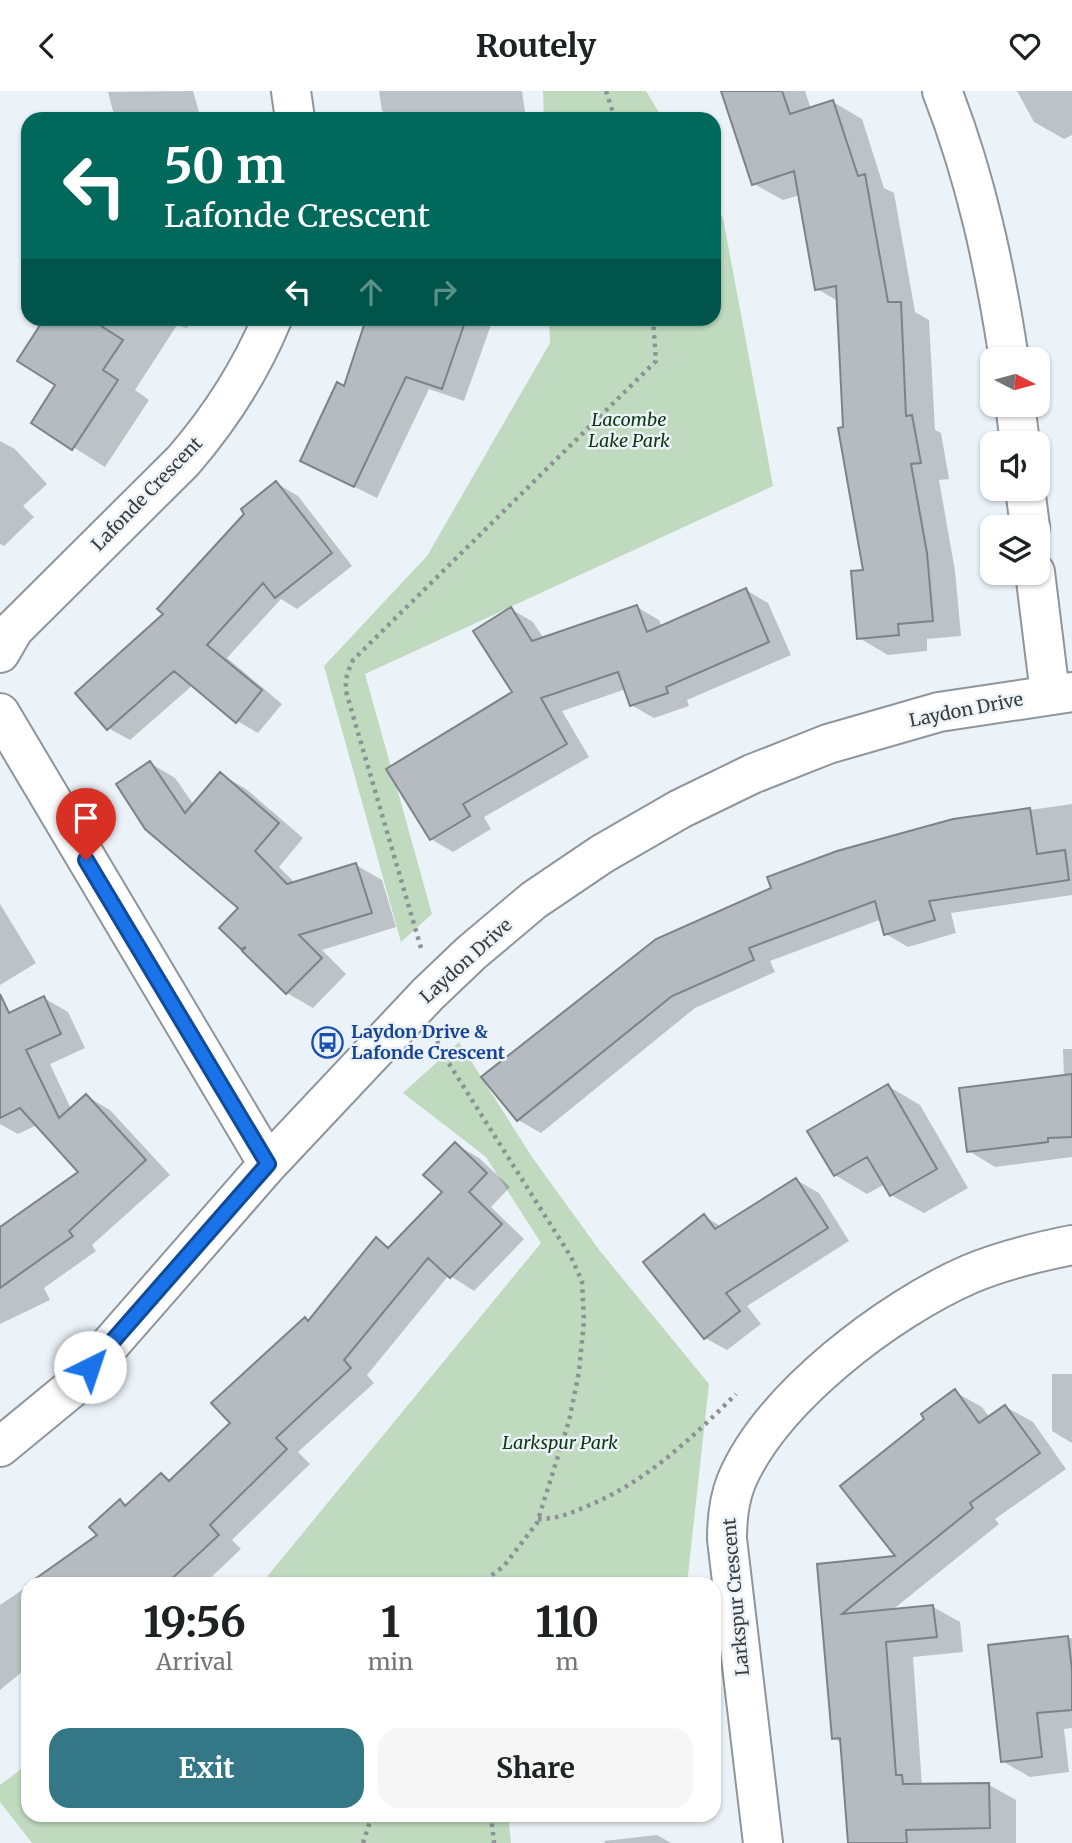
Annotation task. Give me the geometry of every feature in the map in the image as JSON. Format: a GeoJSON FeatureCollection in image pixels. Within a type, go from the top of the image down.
{"type":"FeatureCollection","features":[{"type":"Feature","properties":{"kind":"street"},"geometry":{"type":"LineString","coordinates":[[291,91],[294,112]]}},
{"type":"Feature","properties":{"kind":"street"},"geometry":{"type":"LineString","coordinates":[[942,91],[978,198],[993,257],[1007,347]]}},
{"type":"Feature","properties":{"kind":"street","name":"Lafonde Crescent"},"geometry":{"type":"LineString","coordinates":[[0,653],[14,629],[183,461],[206,434],[249,369],[269,326]]}},
{"type":"Feature","properties":{"kind":"street"},"geometry":{"type":"LineString","coordinates":[[1038,585],[1061,693]]}},
{"type":"Feature","properties":{"kind":"street","name":"Laydon Drive"},"geometry":{"type":"LineString","coordinates":[[0,1447],[73,1387],[268,1164],[428,994],[471,953],[534,900],[602,854],[692,803],[752,774],[828,744],[939,712],[1061,693]]}},
{"type":"Feature","properties":{"kind":"street"},"geometry":{"type":"LineString","coordinates":[[0,713],[268,1164]]}},
{"type":"Feature","properties":{"kind":"street","name":"Larkspur Crescent"},"geometry":{"type":"LineString","coordinates":[[763,1843],[727,1539],[729,1505],[746,1461],[763,1435],[822,1372],[897,1313],[933,1292],[1003,1261],[1072,1245]]}},
{"type":"Feature","properties":{"kind":"path"},"geometry":{"type":"LineString","coordinates":[[606,91],[613,112]]}},
{"type":"Feature","properties":{"kind":"path"},"geometry":{"type":"LineString","coordinates":[[422,954],[347,695],[347,673],[353,660],[656,361],[654,326]]}},
{"type":"Feature","properties":{"kind":"path"},"geometry":{"type":"LineString","coordinates":[[433,1034],[571,1257],[582,1281],[584,1321],[579,1372],[569,1422],[538,1519],[504,1566],[489,1577]]}},
{"type":"Feature","properties":{"kind":"path"},"geometry":{"type":"LineString","coordinates":[[538,1519],[559,1518],[601,1501],[628,1486],[696,1434],[736,1394]]}},
{"type":"Feature","properties":{"kind":"path"},"geometry":{"type":"LineString","coordinates":[[363,1843],[370,1822]]}},
{"type":"Feature","properties":{"kind":"path"},"geometry":{"type":"LineString","coordinates":[[492,1822],[494,1843]]}},
{"type":"Feature","properties":{"kind":"green space"},"geometry":{"type":"Polygon","coordinates":[[[543,91],[646,91],[659,112],[544,112],[543,91]]]}},
{"type":"Feature","properties":{"kind":"green space","name":"Lacombe Lake Park"},"geometry":{"type":"Polygon","coordinates":[[[721,215],[773,486],[365,674],[432,914],[401,942],[324,666],[427,556],[550,343],[549,326],[721,326],[721,215]]]}},
{"type":"Feature","properties":{"kind":"green space","name":"Larkspur Park"},"geometry":{"type":"Polygon","coordinates":[[[459,1042],[532,1157],[600,1251],[709,1384],[688,1577],[267,1577],[541,1243],[486,1157],[403,1093],[459,1042]]]}},
{"type":"Feature","properties":{"kind":"green space"},"geometry":{"type":"Polygon","coordinates":[[[21,1769],[21,1822],[509,1822],[511,1843],[32,1843],[0,1802],[0,1785],[21,1769]]]}},
{"type":"Feature","properties":{"kind":"building"},"geometry":{"type":"Polygon","coordinates":[[[721,91],[782,91],[790,114],[833,100],[858,176],[865,174],[888,302],[901,302],[906,416],[912,415],[921,463],[911,464],[927,553],[933,621],[898,624],[899,635],[857,639],[851,571],[863,570],[838,428],[843,427],[836,286],[815,290],[794,171],[752,185],[721,91]]]}},
{"type":"Feature","properties":{"kind":"building"},"geometry":{"type":"Polygon","coordinates":[[[40,326],[101,326],[123,340],[103,370],[118,380],[72,450],[31,423],[55,385],[17,361],[40,326]]]}},
{"type":"Feature","properties":{"kind":"building"},"geometry":{"type":"Polygon","coordinates":[[[364,326],[464,326],[442,389],[406,377],[354,487],[300,461],[337,382],[344,386],[364,326]]]}},
{"type":"Feature","properties":{"kind":"building"},"geometry":{"type":"Polygon","coordinates":[[[276,481],[332,553],[275,598],[263,583],[207,645],[262,690],[236,723],[174,671],[107,730],[75,693],[163,614],[157,609],[244,514],[241,509],[276,481]]]}},
{"type":"Feature","properties":{"kind":"building"},"geometry":{"type":"Polygon","coordinates":[[[746,588],[769,642],[666,687],[668,693],[630,706],[618,672],[541,698],[567,744],[463,804],[470,816],[430,840],[386,769],[512,692],[473,631],[511,607],[532,641],[637,605],[647,632],[746,588]]]}},
{"type":"Feature","properties":{"kind":"building"},"geometry":{"type":"Polygon","coordinates":[[[150,761],[185,813],[220,772],[279,823],[255,851],[287,884],[356,863],[372,913],[299,935],[322,958],[286,994],[242,951],[246,947],[241,949],[219,928],[238,908],[145,829],[116,784],[150,761]]]}},
{"type":"Feature","properties":{"kind":"building"},"geometry":{"type":"Polygon","coordinates":[[[1030,808],[1037,854],[1065,850],[1069,880],[929,901],[935,920],[884,935],[875,901],[749,948],[754,960],[672,996],[517,1121],[481,1077],[656,939],[771,888],[767,877],[837,851],[953,819],[1030,808]]]}},
{"type":"Feature","properties":{"kind":"building"},"geometry":{"type":"Polygon","coordinates":[[[0,994],[9,1013],[44,996],[61,1034],[26,1050],[59,1118],[86,1094],[146,1160],[69,1231],[73,1236],[0,1288],[0,1227],[78,1172],[20,1108],[0,1118],[0,994]]]}},
{"type":"Feature","properties":{"kind":"building"},"geometry":{"type":"Polygon","coordinates":[[[1072,1074],[1072,1137],[1048,1138],[1048,1142],[967,1152],[959,1088],[1072,1074]]]}},
{"type":"Feature","properties":{"kind":"building"},"geometry":{"type":"Polygon","coordinates":[[[888,1084],[937,1169],[890,1196],[867,1157],[834,1176],[807,1131],[888,1084]]]}},
{"type":"Feature","properties":{"kind":"building"},"geometry":{"type":"Polygon","coordinates":[[[455,1142],[487,1173],[469,1192],[502,1224],[450,1278],[428,1258],[344,1360],[351,1368],[276,1438],[287,1449],[210,1525],[219,1535],[174,1577],[38,1577],[97,1535],[89,1527],[120,1499],[125,1506],[161,1473],[169,1481],[230,1423],[211,1403],[305,1317],[308,1321],[376,1237],[388,1248],[442,1192],[423,1175],[455,1142]]]}},
{"type":"Feature","properties":{"kind":"building"},"geometry":{"type":"Polygon","coordinates":[[[796,1178],[828,1228],[726,1293],[740,1311],[704,1339],[643,1262],[704,1214],[715,1229],[796,1178]]]}},
{"type":"Feature","properties":{"kind":"building"},"geometry":{"type":"Polygon","coordinates":[[[955,1389],[979,1423],[1005,1405],[1040,1453],[970,1503],[973,1508],[842,1614],[933,1605],[937,1637],[886,1642],[896,1775],[902,1775],[903,1784],[989,1783],[990,1828],[906,1830],[907,1843],[848,1843],[840,1738],[832,1739],[817,1564],[895,1556],[840,1486],[924,1419],[921,1414],[955,1389]]]}},
{"type":"Feature","properties":{"kind":"building"},"geometry":{"type":"Polygon","coordinates":[[[1068,1636],[1072,1670],[1072,1710],[1037,1713],[1042,1757],[1001,1762],[988,1645],[1068,1636]]]}},
{"type":"Feature","properties":{"kind":"place","name":"Laydon Drive & Lafonde Crescent"},"geometry":{"type":"Point","coordinates":[328,1042]}},
{"type":"Feature","properties":{"kind":"route"},"geometry":{"type":"LineString","coordinates":[[86,860],[268,1164],[90,1367]]}}]}
